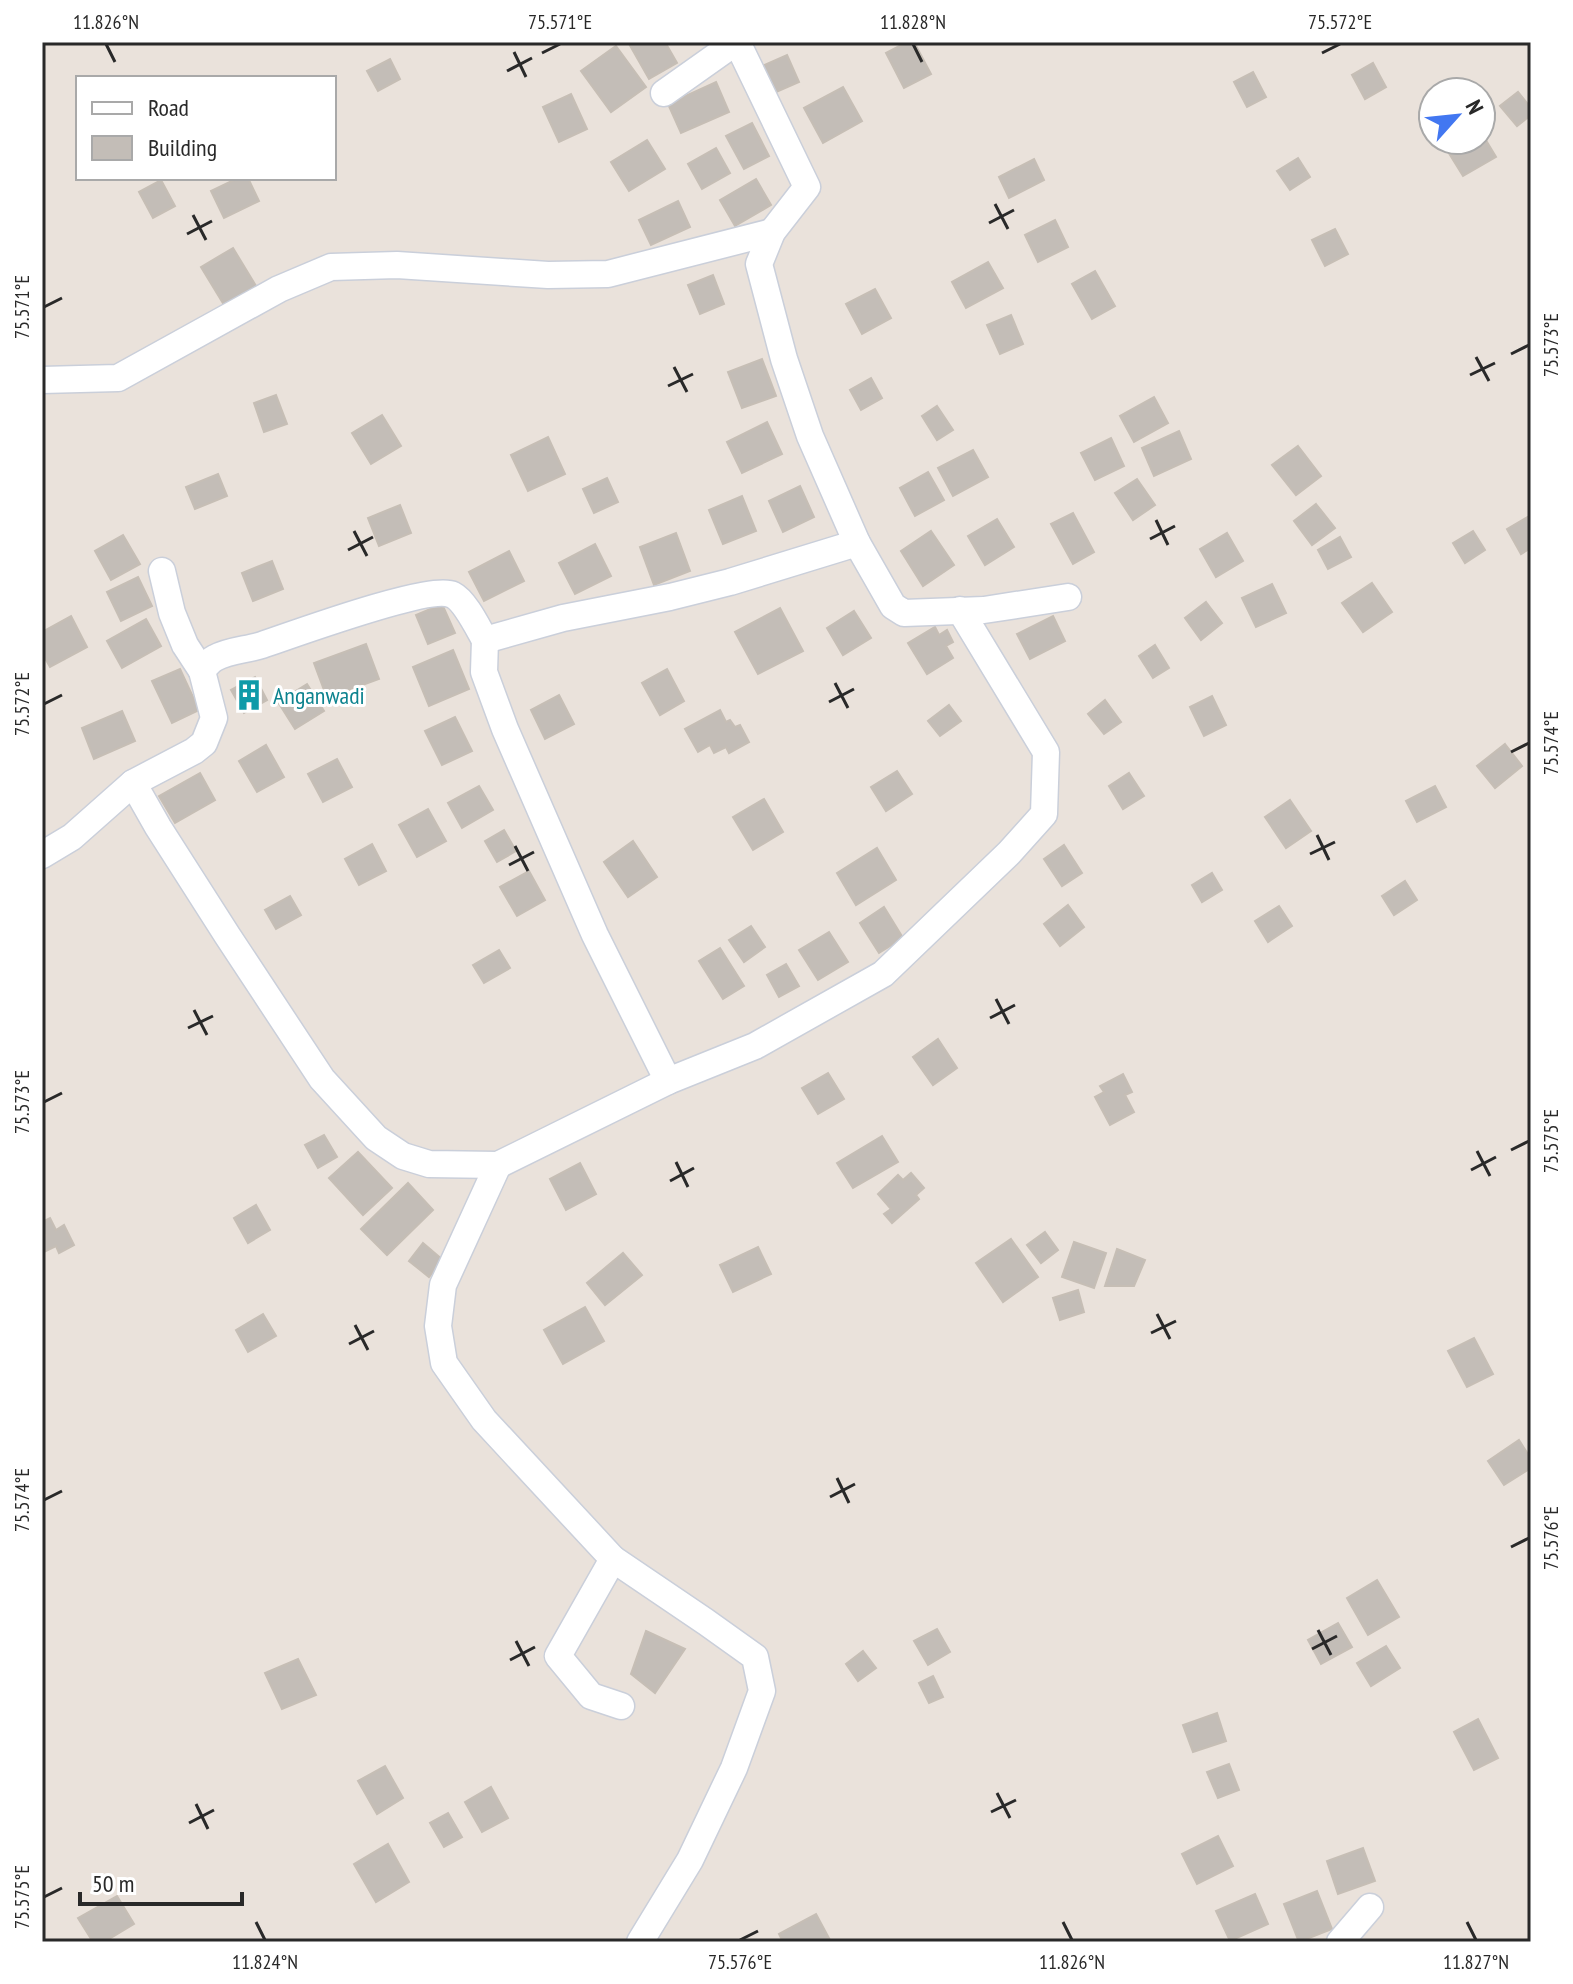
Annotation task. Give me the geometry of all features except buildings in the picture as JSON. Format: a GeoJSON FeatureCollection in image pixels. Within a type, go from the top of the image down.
{"type":"FeatureCollection","features":[{"type":"Feature","properties":{"kind":"street"},"geometry":{"type":"LineString","coordinates":[[664,93],[737,42],[807,187],[772,232],[759,264],[784,359],[810,436],[857,543],[893,606],[904,613],[984,610],[1068,597]]}},
{"type":"Feature","properties":{"kind":"street"},"geometry":{"type":"LineString","coordinates":[[42,380],[118,378],[279,289],[331,267],[397,265],[548,275],[608,274],[772,232]]}},
{"type":"Feature","properties":{"kind":"street"},"geometry":{"type":"LineString","coordinates":[[485,640],[563,618],[730,582],[857,543]]}},
{"type":"Feature","properties":{"kind":"street"},"geometry":{"type":"LineString","coordinates":[[42,855],[72,837],[133,783],[204,743],[214,718],[202,671],[185,645],[172,613],[162,571]]}},
{"type":"Feature","properties":{"kind":"street"},"geometry":{"type":"LineString","coordinates":[[202,671],[212,659],[232,651],[258,647],[402,600],[439,593],[452,595],[462,603],[485,640],[484,672],[505,729],[595,935],[668,1081]]}},
{"type":"Feature","properties":{"kind":"street"},"geometry":{"type":"LineString","coordinates":[[133,783],[202,896],[322,1079],[376,1138],[403,1156],[429,1164],[498,1165],[668,1081],[755,1046],[883,974],[1009,853],[1044,814],[1046,752],[960,610]]}},
{"type":"Feature","properties":{"kind":"street"},"geometry":{"type":"LineString","coordinates":[[498,1165],[443,1285],[438,1326],[444,1363],[484,1420],[613,1559],[755,1657],[762,1691],[734,1768],[690,1860],[640,1942]]}},
{"type":"Feature","properties":{"kind":"street"},"geometry":{"type":"LineString","coordinates":[[613,1559],[558,1656],[591,1696],[621,1706]]}},
{"type":"Feature","properties":{"kind":"street"},"geometry":{"type":"LineString","coordinates":[[1340,1942],[1370,1907]]}},
{"type":"Feature","properties":{"kind":"place","name":"Anganwadi"},"geometry":{"type":"Point","coordinates":[249,695]}}]}
